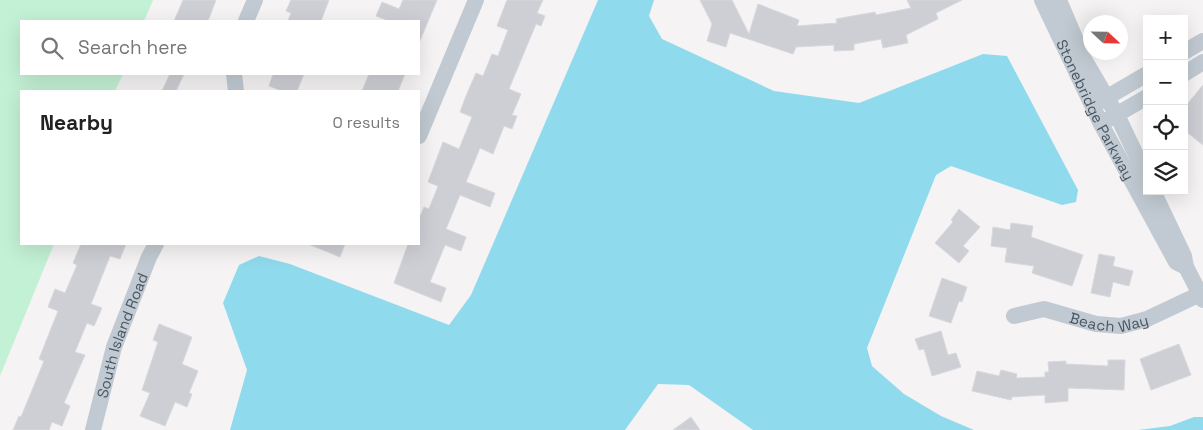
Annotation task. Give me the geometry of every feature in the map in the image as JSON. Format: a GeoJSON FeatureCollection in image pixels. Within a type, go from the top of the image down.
{"type":"FeatureCollection","features":[{"type":"Feature","properties":{"kind":"street"},"geometry":{"type":"LineString","coordinates":[[246,20],[255,0]]}},
{"type":"Feature","properties":{"kind":"street"},"geometry":{"type":"LineString","coordinates":[[420,134],[476,0]]}},
{"type":"Feature","properties":{"kind":"street","name":"Stonebridge Parkway"},"geometry":{"type":"LineString","coordinates":[[1042,0],[1101,124],[1176,262],[1186,267]]}},
{"type":"Feature","properties":{"kind":"street","name":"Stonebridge Parkway"},"geometry":{"type":"LineString","coordinates":[[1059,0],[1084,59],[1117,115],[1143,170]]}},
{"type":"Feature","properties":{"kind":"street"},"geometry":{"type":"LineString","coordinates":[[1188,50],[1203,41]]}},
{"type":"Feature","properties":{"kind":"street"},"geometry":{"type":"LineString","coordinates":[[1188,71],[1203,62]]}},
{"type":"Feature","properties":{"kind":"street"},"geometry":{"type":"LineString","coordinates":[[234,75],[236,90]]}},
{"type":"Feature","properties":{"kind":"street"},"geometry":{"type":"LineString","coordinates":[[1092,107],[1143,76]]}},
{"type":"Feature","properties":{"kind":"street"},"geometry":{"type":"LineString","coordinates":[[1101,124],[1143,99]]}},
{"type":"Feature","properties":{"kind":"street","name":"Stonebridge Parkway"},"geometry":{"type":"LineString","coordinates":[[1155,195],[1201,297]]}},
{"type":"Feature","properties":{"kind":"street","name":"South Island Road"},"geometry":{"type":"LineString","coordinates":[[94,430],[114,347],[156,245]]}},
{"type":"Feature","properties":{"kind":"street","name":"Beach Way"},"geometry":{"type":"LineString","coordinates":[[1014,316],[1044,309],[1096,324],[1121,326],[1201,297]]}},
{"type":"Feature","properties":{"kind":"green space"},"geometry":{"type":"Polygon","coordinates":[[[0,0],[153,0],[144,20],[20,20],[20,75],[123,75],[115,90],[20,90],[20,245],[54,245],[0,376],[0,0]]]}},
{"type":"Feature","properties":{"kind":"water"},"geometry":{"type":"Polygon","coordinates":[[[598,0],[654,0],[649,16],[662,39],[774,91],[859,103],[983,54],[1007,56],[1078,190],[1076,202],[1062,205],[951,166],[936,175],[867,348],[872,366],[904,394],[941,416],[974,430],[753,430],[689,385],[658,384],[625,430],[230,430],[247,370],[223,303],[239,265],[259,256],[290,264],[449,325],[471,295],[598,0]]]}},
{"type":"Feature","properties":{"kind":"water"},"geometry":{"type":"Polygon","coordinates":[[[1194,417],[1203,417],[1203,430],[1138,430],[1170,426],[1194,417]]]}},
{"type":"Feature","properties":{"kind":"building"},"geometry":{"type":"Polygon","coordinates":[[[183,0],[216,0],[208,20],[174,20],[183,0]]]}},
{"type":"Feature","properties":{"kind":"building"},"geometry":{"type":"Polygon","coordinates":[[[291,0],[329,0],[321,20],[288,20],[291,13],[286,11],[291,0]]]}},
{"type":"Feature","properties":{"kind":"building"},"geometry":{"type":"Polygon","coordinates":[[[403,0],[437,0],[420,41],[420,20],[386,20],[376,16],[382,2],[399,9],[403,0]]]}},
{"type":"Feature","properties":{"kind":"building"},"geometry":{"type":"Polygon","coordinates":[[[507,0],[543,0],[537,13],[545,16],[541,26],[536,24],[509,89],[521,94],[512,115],[517,116],[512,129],[504,126],[493,154],[480,148],[466,182],[495,193],[490,207],[460,195],[446,229],[466,237],[461,251],[445,245],[430,282],[446,288],[441,302],[394,283],[408,245],[420,245],[420,217],[424,207],[429,209],[438,186],[428,182],[443,142],[459,149],[472,117],[460,112],[466,96],[476,73],[483,76],[492,54],[498,56],[508,30],[497,26],[507,0]]]}},
{"type":"Feature","properties":{"kind":"building"},"geometry":{"type":"Polygon","coordinates":[[[700,0],[732,0],[749,34],[758,4],[799,20],[797,26],[837,23],[836,19],[875,12],[876,15],[911,8],[907,0],[962,0],[936,13],[938,19],[906,35],[908,43],[883,48],[881,39],[854,44],[854,50],[834,51],[834,45],[796,47],[793,54],[730,33],[726,47],[707,41],[712,24],[700,0]]]}},
{"type":"Feature","properties":{"kind":"building"},"geometry":{"type":"Polygon","coordinates":[[[170,75],[184,75],[176,90],[162,90],[170,75]]]}},
{"type":"Feature","properties":{"kind":"building"},"geometry":{"type":"Polygon","coordinates":[[[273,75],[304,75],[297,90],[279,90],[269,86],[273,75]]]}},
{"type":"Feature","properties":{"kind":"building"},"geometry":{"type":"Polygon","coordinates":[[[369,75],[405,75],[398,90],[362,90],[369,75]]]}},
{"type":"Feature","properties":{"kind":"building"},"geometry":{"type":"Polygon","coordinates":[[[1203,85],[1203,145],[1188,133],[1188,103],[1203,85]]]}},
{"type":"Feature","properties":{"kind":"building"},"geometry":{"type":"Polygon","coordinates":[[[959,209],[980,227],[963,246],[969,251],[959,263],[935,243],[953,222],[951,220],[959,209]]]}},
{"type":"Feature","properties":{"kind":"building"},"geometry":{"type":"Polygon","coordinates":[[[1011,223],[1033,226],[1031,237],[1083,255],[1072,286],[1032,273],[1034,266],[1005,262],[1007,248],[991,246],[993,227],[1010,230],[1011,223]]]}},
{"type":"Feature","properties":{"kind":"building"},"geometry":{"type":"Polygon","coordinates":[[[81,245],[126,245],[120,259],[110,256],[91,304],[102,308],[94,326],[87,323],[75,352],[85,355],[64,403],[70,406],[62,426],[52,422],[49,430],[13,430],[19,416],[21,417],[44,361],[39,359],[58,311],[48,307],[55,289],[65,293],[77,265],[73,263],[81,245]]]}},
{"type":"Feature","properties":{"kind":"building"},"geometry":{"type":"Polygon","coordinates":[[[310,245],[345,245],[340,257],[310,245]]]}},
{"type":"Feature","properties":{"kind":"building"},"geometry":{"type":"Polygon","coordinates":[[[1099,254],[1115,257],[1113,266],[1133,271],[1129,286],[1113,282],[1110,297],[1091,293],[1099,254]]]}},
{"type":"Feature","properties":{"kind":"building"},"geometry":{"type":"Polygon","coordinates":[[[942,278],[967,287],[962,302],[959,301],[951,323],[929,316],[942,278]]]}},
{"type":"Feature","properties":{"kind":"building"},"geometry":{"type":"Polygon","coordinates":[[[159,324],[192,337],[182,364],[198,371],[189,393],[192,394],[187,407],[175,402],[165,426],[140,416],[150,393],[142,390],[158,342],[153,340],[159,324]]]}},
{"type":"Feature","properties":{"kind":"building"},"geometry":{"type":"Polygon","coordinates":[[[941,331],[948,355],[956,353],[961,367],[932,376],[924,349],[919,350],[915,339],[941,331]]]}},
{"type":"Feature","properties":{"kind":"building"},"geometry":{"type":"Polygon","coordinates":[[[1179,344],[1191,375],[1151,390],[1140,359],[1179,344]]]}},
{"type":"Feature","properties":{"kind":"building"},"geometry":{"type":"Polygon","coordinates":[[[1108,360],[1125,360],[1124,390],[1068,388],[1068,401],[1045,403],[1045,395],[1012,397],[1011,400],[972,391],[977,371],[999,376],[1001,370],[1017,374],[1016,378],[1045,377],[1045,372],[1049,372],[1048,362],[1066,361],[1066,364],[1108,366],[1108,360]]]}},
{"type":"Feature","properties":{"kind":"building"},"geometry":{"type":"Polygon","coordinates":[[[691,417],[700,430],[673,430],[691,417]]]}}]}
